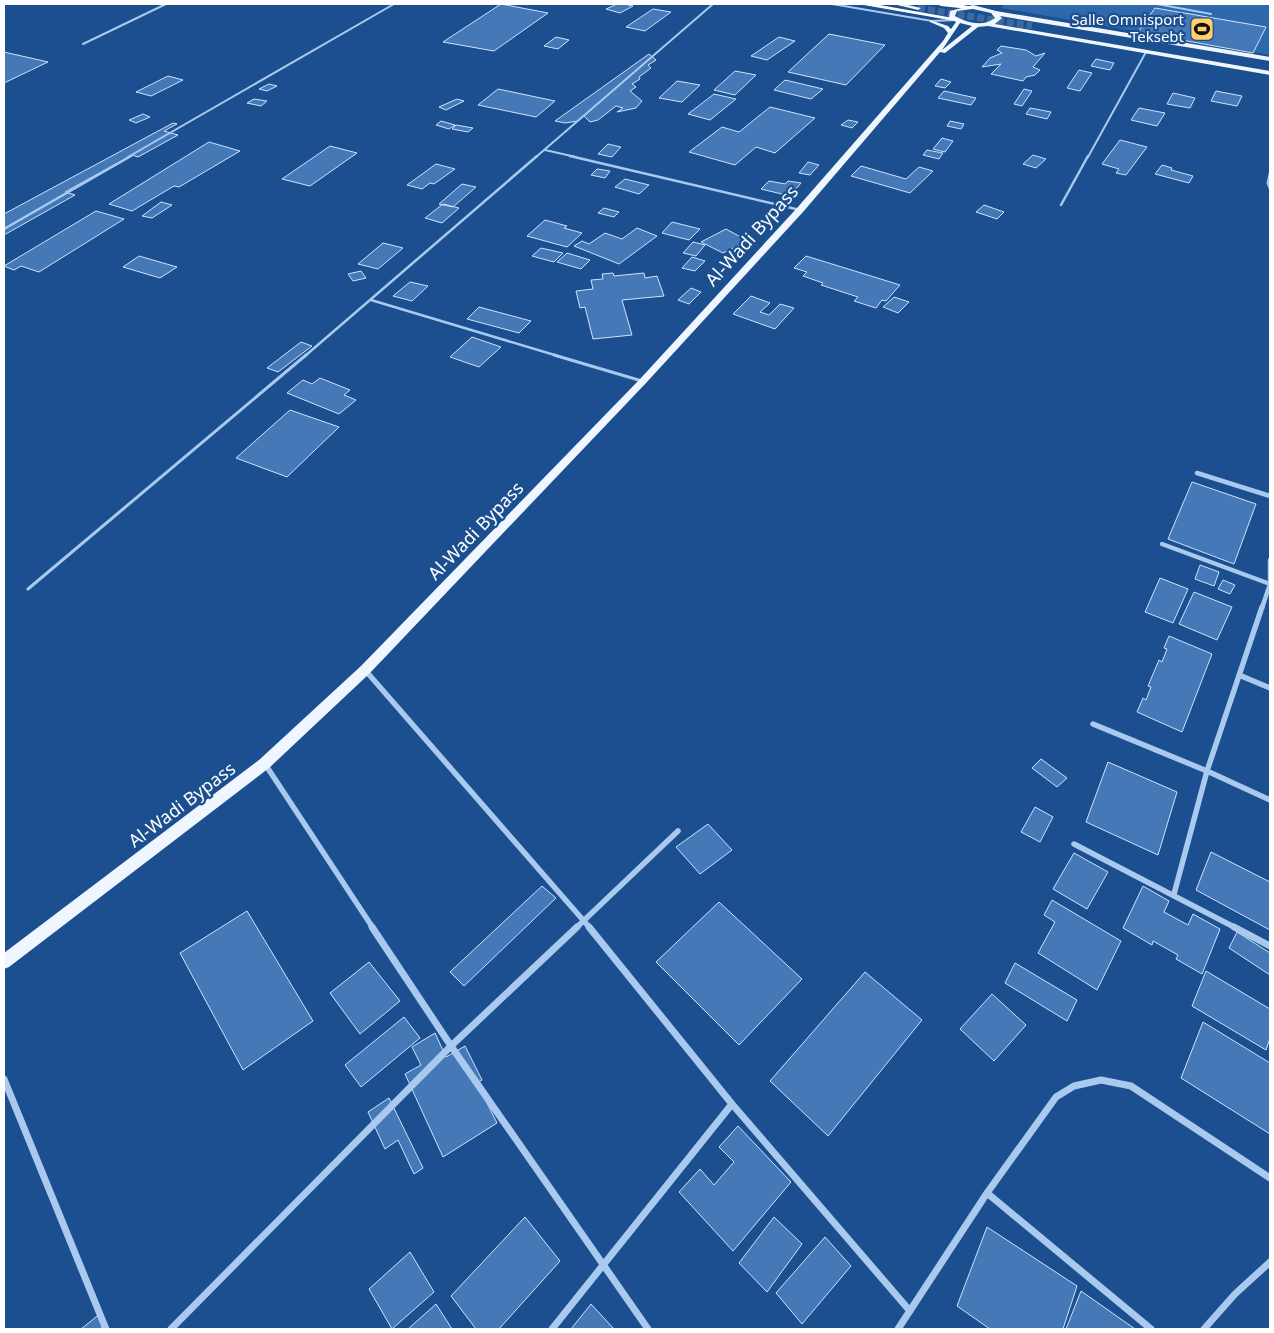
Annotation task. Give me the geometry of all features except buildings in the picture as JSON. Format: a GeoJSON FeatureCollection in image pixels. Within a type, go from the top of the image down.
{"type":"FeatureCollection","features":[{"type":"Feature","properties":{"kind":"highway"},"geometry":{"type":"LineString","coordinates":[[862,4],[957,20]]}},
{"type":"Feature","properties":{"kind":"highway"},"geometry":{"type":"LineString","coordinates":[[941,4],[973,6]]}},
{"type":"Feature","properties":{"kind":"main road"},"geometry":{"type":"LineString","coordinates":[[896,4],[918,5]]}},
{"type":"Feature","properties":{"kind":"main road"},"geometry":{"type":"LineString","coordinates":[[994,12],[996,4]]}},
{"type":"Feature","properties":{"kind":"main road"},"geometry":{"type":"LineString","coordinates":[[973,6],[994,12],[1270,59]]}},
{"type":"Feature","properties":{"kind":"main road","name":"Al-Wadi Bypass"},"geometry":{"type":"LineString","coordinates":[[4,962],[264,764],[365,670],[644,381],[800,210],[945,42],[957,20],[952,14],[954,10],[973,6]]}},
{"type":"Feature","properties":{"kind":"main road"},"geometry":{"type":"LineString","coordinates":[[957,20],[977,25],[987,24],[998,21],[999,18],[994,12]]}},
{"type":"Feature","properties":{"kind":"main road"},"geometry":{"type":"LineString","coordinates":[[932,21],[946,27],[950,32]]}},
{"type":"Feature","properties":{"kind":"main road"},"geometry":{"type":"LineString","coordinates":[[987,24],[1270,73]]}},
{"type":"Feature","properties":{"kind":"main road","name":"Al-Wadi Bypass"},"geometry":{"type":"LineString","coordinates":[[922,70],[958,38],[977,25]]}},
{"type":"Feature","properties":{"kind":"main road"},"geometry":{"type":"LineString","coordinates":[[1033,25],[1270,65]]}},
{"type":"Feature","properties":{"kind":"street"},"geometry":{"type":"LineString","coordinates":[[1270,174],[1268,183],[1270,188]]}},
{"type":"Feature","properties":{"kind":"street"},"geometry":{"type":"LineString","coordinates":[[1197,473],[1270,496]]}},
{"type":"Feature","properties":{"kind":"street"},"geometry":{"type":"LineString","coordinates":[[1162,544],[1270,584]]}},
{"type":"Feature","properties":{"kind":"street"},"geometry":{"type":"LineString","coordinates":[[1174,894],[1207,771],[1270,584],[1268,564],[1270,560]]}},
{"type":"Feature","properties":{"kind":"street"},"geometry":{"type":"LineString","coordinates":[[365,670],[584,920],[732,1104],[910,1311]]}},
{"type":"Feature","properties":{"kind":"street"},"geometry":{"type":"LineString","coordinates":[[1239,675],[1270,688]]}},
{"type":"Feature","properties":{"kind":"street"},"geometry":{"type":"LineString","coordinates":[[1092,724],[1207,771],[1270,800]]}},
{"type":"Feature","properties":{"kind":"street"},"geometry":{"type":"LineString","coordinates":[[264,764],[451,1046],[648,1329]]}},
{"type":"Feature","properties":{"kind":"street"},"geometry":{"type":"LineString","coordinates":[[171,1329],[451,1046],[678,831]]}},
{"type":"Feature","properties":{"kind":"street"},"geometry":{"type":"LineString","coordinates":[[1074,844],[1174,894],[1270,946]]}},
{"type":"Feature","properties":{"kind":"street"},"geometry":{"type":"LineString","coordinates":[[4,1079],[106,1329]]}},
{"type":"Feature","properties":{"kind":"street"},"geometry":{"type":"LineString","coordinates":[[898,1329],[987,1193],[1056,1097],[1071,1086],[1091,1080],[1110,1080],[1130,1086],[1270,1178]]}},
{"type":"Feature","properties":{"kind":"street"},"geometry":{"type":"LineString","coordinates":[[552,1329],[732,1104]]}},
{"type":"Feature","properties":{"kind":"street"},"geometry":{"type":"LineString","coordinates":[[987,1193],[1151,1329]]}},
{"type":"Feature","properties":{"kind":"street"},"geometry":{"type":"LineString","coordinates":[[1204,1329],[1233,1294],[1270,1262]]}},
{"type":"Feature","properties":{"kind":"lane"},"geometry":{"type":"LineString","coordinates":[[83,44],[166,4]]}},
{"type":"Feature","properties":{"kind":"lane"},"geometry":{"type":"LineString","coordinates":[[4,229],[394,4]]}},
{"type":"Feature","properties":{"kind":"lane"},"geometry":{"type":"LineString","coordinates":[[28,589],[372,300],[712,4]]}},
{"type":"Feature","properties":{"kind":"lane"},"geometry":{"type":"LineString","coordinates":[[832,4],[932,21],[957,20]]}},
{"type":"Feature","properties":{"kind":"lane"},"geometry":{"type":"LineString","coordinates":[[1157,4],[1211,14]]}},
{"type":"Feature","properties":{"kind":"lane"},"geometry":{"type":"LineString","coordinates":[[1061,205],[1146,52]]}},
{"type":"Feature","properties":{"kind":"lane"},"geometry":{"type":"LineString","coordinates":[[544,150],[800,210]]}},
{"type":"Feature","properties":{"kind":"lane"},"geometry":{"type":"LineString","coordinates":[[372,300],[644,381]]}},
{"type":"Feature","properties":{"kind":"shaded area"},"geometry":{"type":"Polygon","coordinates":[[[1005,4],[1270,4],[1270,55],[1001,8],[1005,4]]]}},
{"type":"Feature","properties":{"kind":"tunnel"},"geometry":{"type":"LineString","coordinates":[[918,8],[1032,26]]}},
{"type":"Feature","properties":{"kind":"place","name":"Salle Omnisport Teksebt"},"geometry":{"type":"Point","coordinates":[1202,29]}}]}
